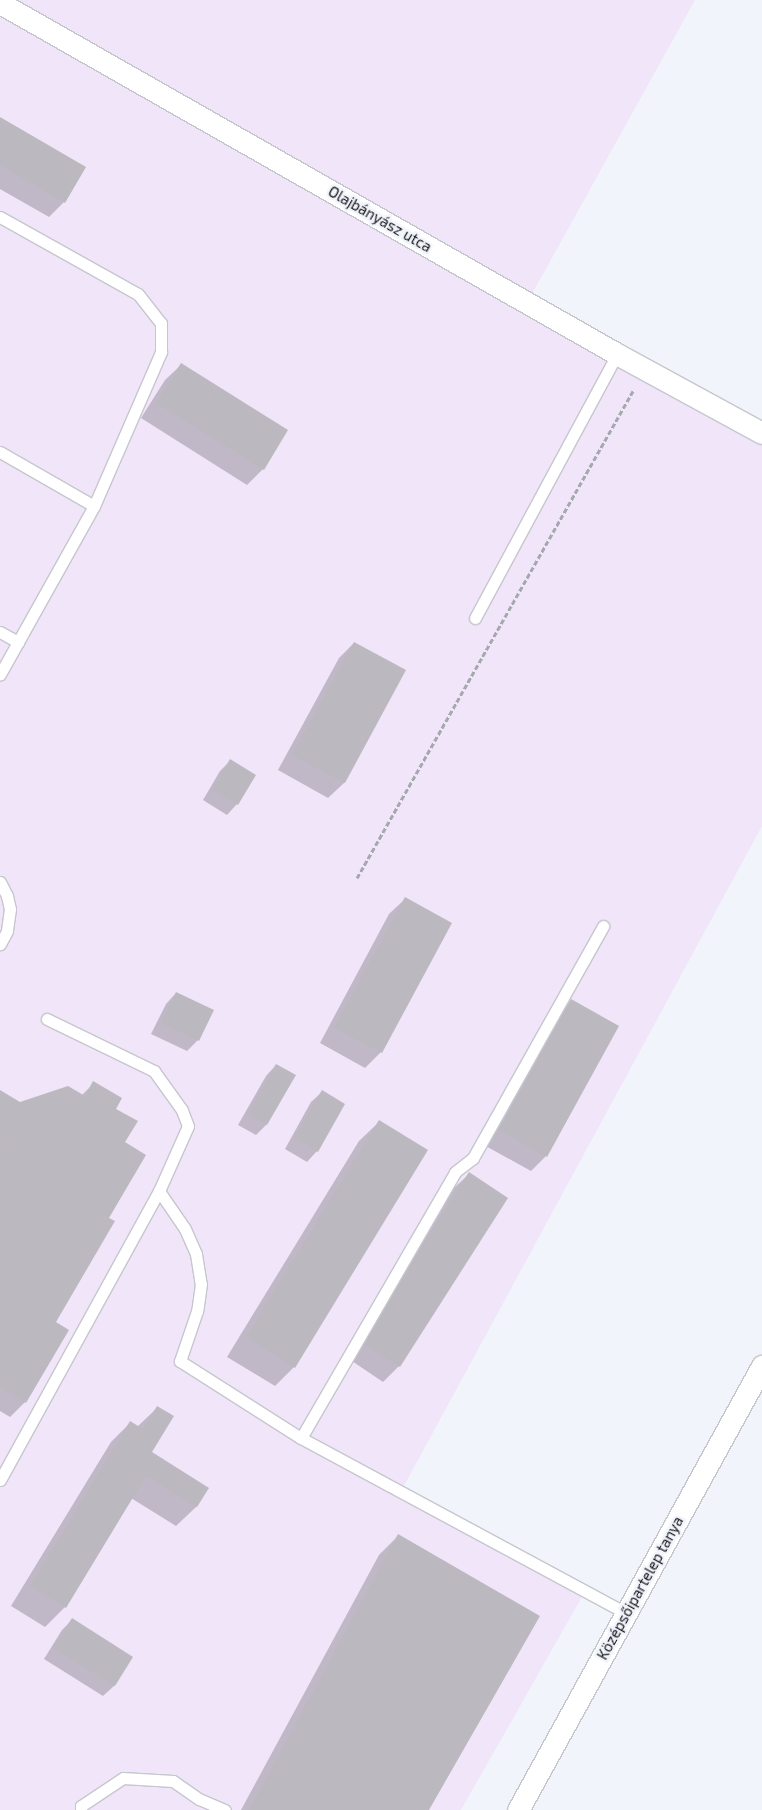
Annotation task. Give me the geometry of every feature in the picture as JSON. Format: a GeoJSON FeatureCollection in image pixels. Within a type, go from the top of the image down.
{"type":"FeatureCollection","features":[{"type":"Feature","properties":{"kind":"street","name":"Olajbányász utca"},"geometry":{"type":"LineString","coordinates":[[0,3],[617,354],[762,433]]}},
{"type":"Feature","properties":{"kind":"street","name":"Középsőipartelep tanya"},"geometry":{"type":"LineString","coordinates":[[518,1810],[762,1366]]}},
{"type":"Feature","properties":{"kind":"lane"},"geometry":{"type":"LineString","coordinates":[[0,217],[138,294],[161,323],[161,352],[94,506],[0,674]]}},
{"type":"Feature","properties":{"kind":"lane"},"geometry":{"type":"LineString","coordinates":[[475,618],[617,354]]}},
{"type":"Feature","properties":{"kind":"lane"},"geometry":{"type":"LineString","coordinates":[[0,452],[94,506]]}},
{"type":"Feature","properties":{"kind":"lane"},"geometry":{"type":"LineString","coordinates":[[0,632],[18,642]]}},
{"type":"Feature","properties":{"kind":"lane"},"geometry":{"type":"LineString","coordinates":[[0,882],[7,896],[10,910],[7,931],[0,944]]}},
{"type":"Feature","properties":{"kind":"lane"},"geometry":{"type":"LineString","coordinates":[[301,1438],[455,1172],[473,1158],[603,926]]}},
{"type":"Feature","properties":{"kind":"lane"},"geometry":{"type":"LineString","coordinates":[[0,1480],[159,1191],[188,1126],[182,1110],[154,1071],[47,1019]]}},
{"type":"Feature","properties":{"kind":"lane"},"geometry":{"type":"LineString","coordinates":[[159,1191],[185,1229],[196,1254],[201,1284],[197,1311],[180,1361],[301,1438],[626,1613]]}},
{"type":"Feature","properties":{"kind":"lane"},"geometry":{"type":"LineString","coordinates":[[81,1810],[81,1806],[123,1778],[173,1781],[200,1799],[225,1810]]}},
{"type":"Feature","properties":{"kind":"path"},"geometry":{"type":"LineString","coordinates":[[356,878],[645,368]]}},
{"type":"Feature","properties":{"kind":"shaded area"},"geometry":{"type":"Polygon","coordinates":[[[0,0],[695,0],[527,303],[762,444],[762,826],[399,1495],[583,1595],[461,1810],[0,1810],[0,0]]]}},
{"type":"Feature","properties":{"kind":"building"},"geometry":{"type":"Polygon","coordinates":[[[0,117],[86,167],[65,203],[0,165],[0,117]]]}},
{"type":"Feature","properties":{"kind":"building"},"geometry":{"type":"Polygon","coordinates":[[[181,363],[288,430],[264,470],[156,403],[181,363]]]}},
{"type":"Feature","properties":{"kind":"building"},"geometry":{"type":"Polygon","coordinates":[[[354,642],[406,670],[345,783],[292,755],[354,642]]]}},
{"type":"Feature","properties":{"kind":"building"},"geometry":{"type":"Polygon","coordinates":[[[230,759],[256,775],[238,805],[212,790],[230,759]]]}},
{"type":"Feature","properties":{"kind":"building"},"geometry":{"type":"Polygon","coordinates":[[[405,897],[452,923],[382,1053],[334,1028],[405,897]]]}},
{"type":"Feature","properties":{"kind":"building"},"geometry":{"type":"Polygon","coordinates":[[[176,992],[214,1010],[199,1041],[161,1023],[176,992]]]}},
{"type":"Feature","properties":{"kind":"building"},"geometry":{"type":"Polygon","coordinates":[[[571,999],[619,1026],[547,1157],[499,1130],[571,999]]]}},
{"type":"Feature","properties":{"kind":"building"},"geometry":{"type":"Polygon","coordinates":[[[276,1064],[296,1075],[267,1125],[248,1114],[276,1064]]]}},
{"type":"Feature","properties":{"kind":"building"},"geometry":{"type":"Polygon","coordinates":[[[93,1081],[122,1098],[116,1109],[138,1121],[125,1142],[146,1155],[109,1218],[115,1221],[56,1322],[69,1330],[26,1403],[0,1387],[0,1148],[3,1144],[0,1142],[0,1090],[20,1102],[68,1086],[85,1096],[93,1081]]]}},
{"type":"Feature","properties":{"kind":"building"},"geometry":{"type":"Polygon","coordinates":[[[322,1090],[345,1104],[318,1152],[294,1138],[322,1090]]]}},
{"type":"Feature","properties":{"kind":"building"},"geometry":{"type":"Polygon","coordinates":[[[379,1120],[428,1150],[295,1368],[246,1337],[379,1120]]]}},
{"type":"Feature","properties":{"kind":"building"},"geometry":{"type":"Polygon","coordinates":[[[469,1172],[508,1198],[400,1367],[360,1342],[469,1172]]]}},
{"type":"Feature","properties":{"kind":"building"},"geometry":{"type":"Polygon","coordinates":[[[157,1406],[174,1416],[152,1452],[209,1488],[197,1507],[146,1476],[66,1608],[30,1586],[130,1421],[143,1429],[157,1406]]]}},
{"type":"Feature","properties":{"kind":"building"},"geometry":{"type":"Polygon","coordinates":[[[398,1534],[540,1616],[429,1810],[249,1810],[398,1534]]]}},
{"type":"Feature","properties":{"kind":"building"},"geometry":{"type":"Polygon","coordinates":[[[72,1618],[133,1657],[115,1686],[53,1648],[72,1618]]]}}]}
